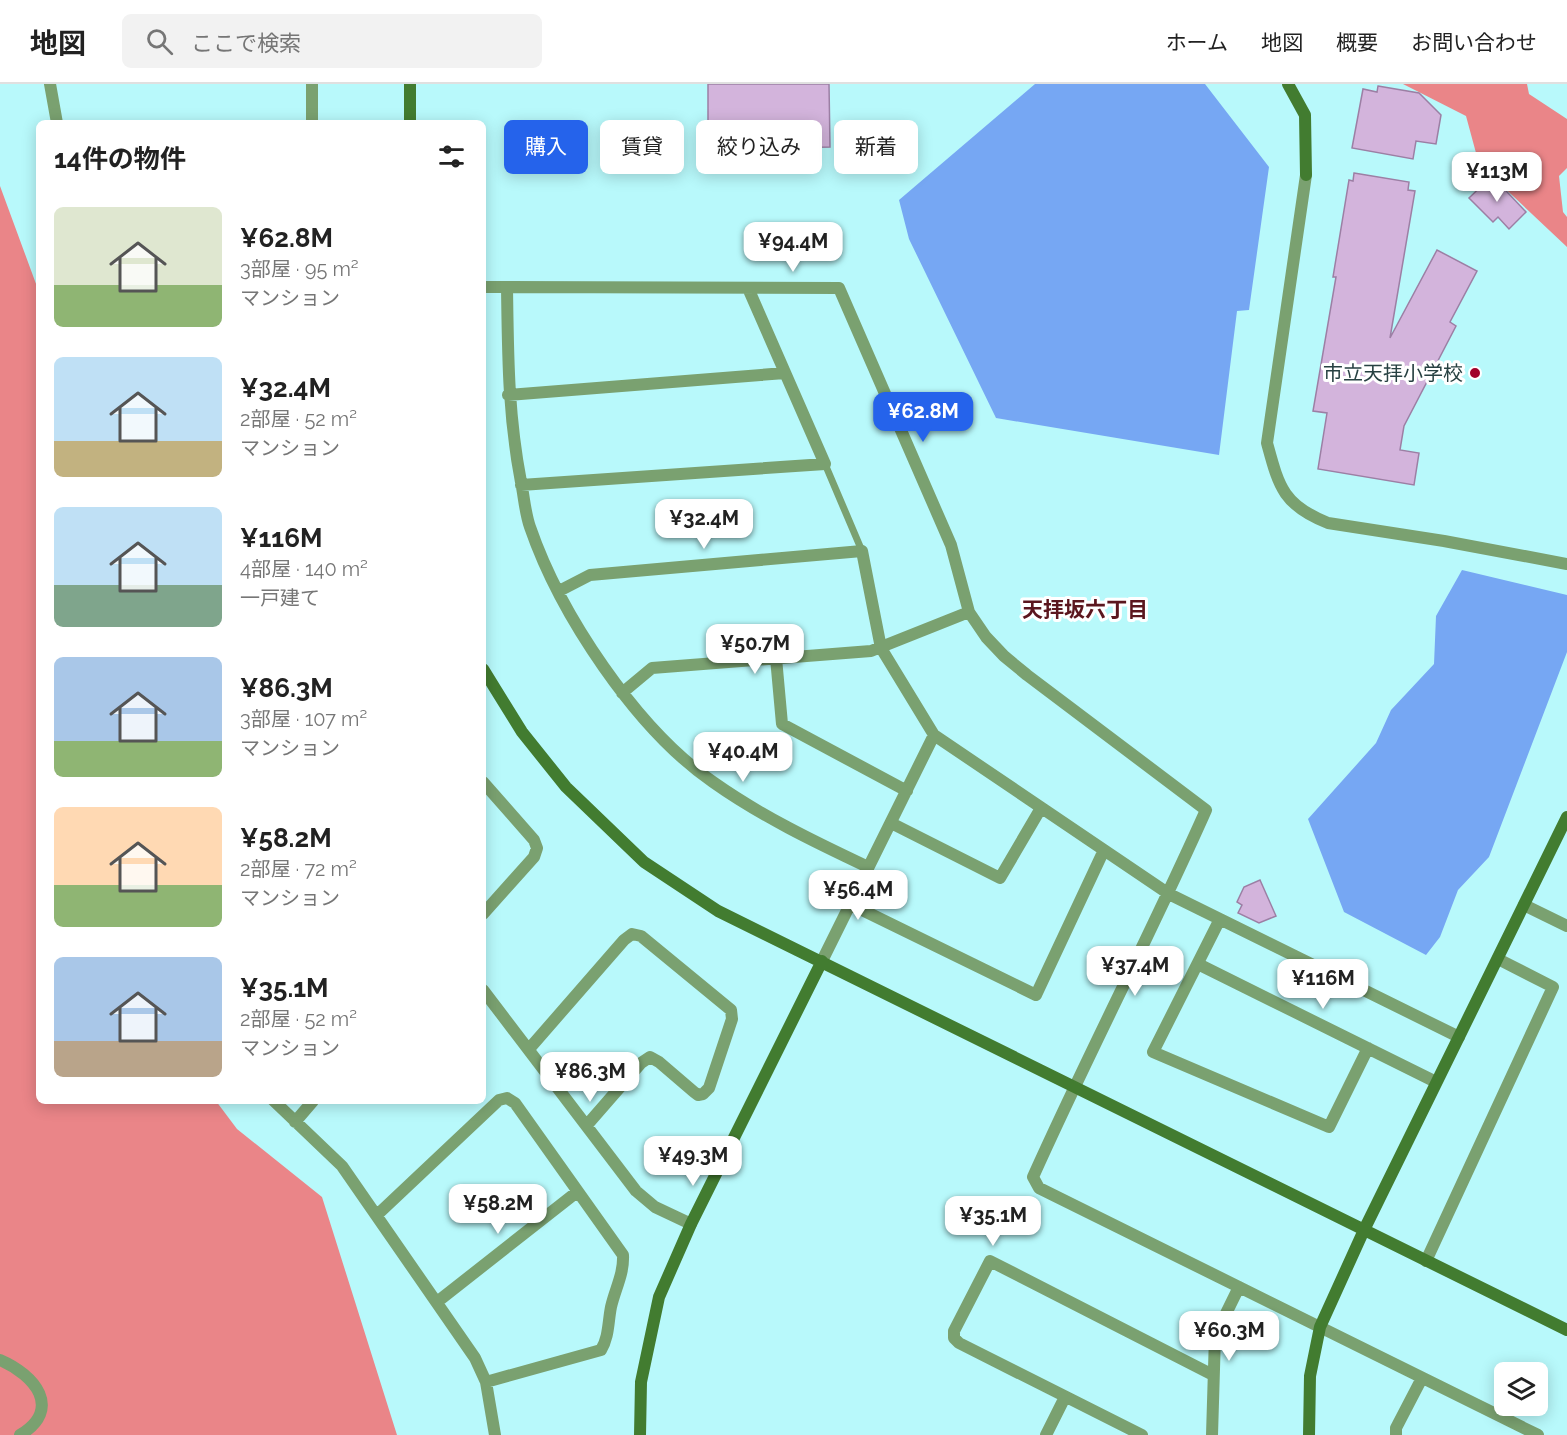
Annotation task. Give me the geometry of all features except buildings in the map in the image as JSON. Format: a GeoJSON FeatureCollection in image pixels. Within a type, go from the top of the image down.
{"type":"FeatureCollection","features":[{"type":"Feature","properties":{"kind":"street"},"geometry":{"type":"LineString","coordinates":[[50,84],[56,120]]}},
{"type":"Feature","properties":{"kind":"street"},"geometry":{"type":"LineString","coordinates":[[312,84],[312,120]]}},
{"type":"Feature","properties":{"kind":"street"},"geometry":{"type":"LineString","coordinates":[[410,84],[410,120]]}},
{"type":"Feature","properties":{"kind":"street"},"geometry":{"type":"LineString","coordinates":[[1288,84],[1305,115],[1306,175],[1267,443],[1276,477],[1291,503],[1310,516],[1328,523],[1444,541],[1567,564]]}},
{"type":"Feature","properties":{"kind":"street"},"geometry":{"type":"LineString","coordinates":[[486,287],[839,288],[951,545],[969,612],[986,637],[1004,656],[1206,810],[1169,894],[1074,1086],[1033,1177],[1039,1188],[1538,1435]]}},
{"type":"Feature","properties":{"kind":"street"},"geometry":{"type":"LineString","coordinates":[[507,287],[508,395],[513,441],[529,525],[559,591],[597,656],[622,693],[677,753],[712,782],[792,831],[868,867]]}},
{"type":"Feature","properties":{"kind":"street"},"geometry":{"type":"LineString","coordinates":[[521,485],[825,464],[748,288]]}},
{"type":"Feature","properties":{"kind":"street"},"geometry":{"type":"LineString","coordinates":[[508,395],[785,374]]}},
{"type":"Feature","properties":{"kind":"street"},"geometry":{"type":"LineString","coordinates":[[559,591],[590,575],[862,551],[881,648],[934,735],[1169,894],[1459,1037]]}},
{"type":"Feature","properties":{"kind":"street"},"geometry":{"type":"LineString","coordinates":[[622,693],[652,668],[871,651],[969,612]]}},
{"type":"Feature","properties":{"kind":"street"},"geometry":{"type":"LineString","coordinates":[[776,658],[782,724],[907,790]]}},
{"type":"Feature","properties":{"kind":"street"},"geometry":{"type":"LineString","coordinates":[[486,674],[522,732],[566,787],[644,862],[718,911],[1567,1330]]}},
{"type":"Feature","properties":{"kind":"street"},"geometry":{"type":"LineString","coordinates":[[640,1435],[641,1382],[659,1297],[691,1224],[934,735]]}},
{"type":"Feature","properties":{"kind":"street"},"geometry":{"type":"LineString","coordinates":[[486,785],[534,840],[537,848],[534,857],[486,911]]}},
{"type":"Feature","properties":{"kind":"street"},"geometry":{"type":"LineString","coordinates":[[891,823],[1000,878],[1041,808]]}},
{"type":"Feature","properties":{"kind":"street"},"geometry":{"type":"LineString","coordinates":[[1309,1435],[1310,1376],[1320,1327],[1364,1230],[1567,817]]}},
{"type":"Feature","properties":{"kind":"street"},"geometry":{"type":"LineString","coordinates":[[850,904],[1036,994],[1104,850]]}},
{"type":"Feature","properties":{"kind":"street"},"geometry":{"type":"LineString","coordinates":[[1524,905],[1567,926]]}},
{"type":"Feature","properties":{"kind":"street"},"geometry":{"type":"LineString","coordinates":[[1220,919],[1153,1052],[1329,1127],[1368,1048]]}},
{"type":"Feature","properties":{"kind":"street"},"geometry":{"type":"LineString","coordinates":[[529,1048],[624,940],[632,934],[641,936],[731,1010],[732,1019],[709,1088],[703,1094],[698,1095],[650,1057],[641,1063],[587,1125]]}},
{"type":"Feature","properties":{"kind":"street"},"geometry":{"type":"LineString","coordinates":[[1426,1261],[1553,987],[1498,959]]}},
{"type":"Feature","properties":{"kind":"street"},"geometry":{"type":"LineString","coordinates":[[1198,964],[1436,1082]]}},
{"type":"Feature","properties":{"kind":"street"},"geometry":{"type":"LineString","coordinates":[[486,994],[636,1191],[655,1207],[691,1224]]}},
{"type":"Feature","properties":{"kind":"street"},"geometry":{"type":"LineString","coordinates":[[377,1215],[499,1100],[507,1098],[515,1103],[623,1255],[624,1267],[611,1306],[606,1341],[601,1350],[486,1382]]}},
{"type":"Feature","properties":{"kind":"street"},"geometry":{"type":"LineString","coordinates":[[277,1104],[342,1166],[475,1358],[486,1382],[495,1435]]}},
{"type":"Feature","properties":{"kind":"street"},"geometry":{"type":"LineString","coordinates":[[295,1122],[310,1104]]}},
{"type":"Feature","properties":{"kind":"street"},"geometry":{"type":"LineString","coordinates":[[437,1302],[577,1192]]}},
{"type":"Feature","properties":{"kind":"street"},"geometry":{"type":"LineString","coordinates":[[1142,1435],[959,1343],[954,1338],[954,1331],[990,1261],[1213,1375]]}},
{"type":"Feature","properties":{"kind":"street"},"geometry":{"type":"LineString","coordinates":[[1212,1435],[1215,1336],[1239,1287]]}},
{"type":"Feature","properties":{"kind":"street"},"geometry":{"type":"LineString","coordinates":[[0,1360],[24,1374],[35,1385],[41,1400],[42,1413],[37,1423],[20,1435]]}},
{"type":"Feature","properties":{"kind":"street"},"geometry":{"type":"LineString","coordinates":[[1396,1435],[1396,1428],[1422,1378]]}},
{"type":"Feature","properties":{"kind":"street"},"geometry":{"type":"LineString","coordinates":[[1046,1435],[1065,1397]]}},
{"type":"Feature","properties":{"kind":"lane"},"geometry":{"type":"LineString","coordinates":[[825,464],[862,551]]}},
{"type":"Feature","properties":{"kind":"shaded area"},"geometry":{"type":"Polygon","coordinates":[[[1403,84],[1527,84],[1529,94],[1567,119],[1567,168],[1559,176],[1563,212],[1567,217],[1567,247],[1479,164],[1466,116],[1403,84]]]}},
{"type":"Feature","properties":{"kind":"shaded area"},"geometry":{"type":"Polygon","coordinates":[[[0,186],[36,284],[36,1104],[218,1104],[237,1129],[322,1197],[397,1435],[0,1435],[0,186]]]}},
{"type":"Feature","properties":{"kind":"water"},"geometry":{"type":"Polygon","coordinates":[[[1035,84],[1205,84],[1269,167],[1249,310],[1237,311],[1219,455],[996,418],[909,239],[899,200],[1035,84]]]}},
{"type":"Feature","properties":{"kind":"water"},"geometry":{"type":"Polygon","coordinates":[[[1462,570],[1567,595],[1567,652],[1489,857],[1458,890],[1440,937],[1426,955],[1344,912],[1308,819],[1376,743],[1391,710],[1434,664],[1436,616],[1462,570]]]}},
{"type":"Feature","properties":{"kind":"place","name":"市立天拝小学校"},"geometry":{"type":"Point","coordinates":[1475,373]}},
{"type":"Feature","properties":{"kind":"district","name":"天拝坂六丁目"},"geometry":{"type":"Point","coordinates":[1085,610]}}]}
